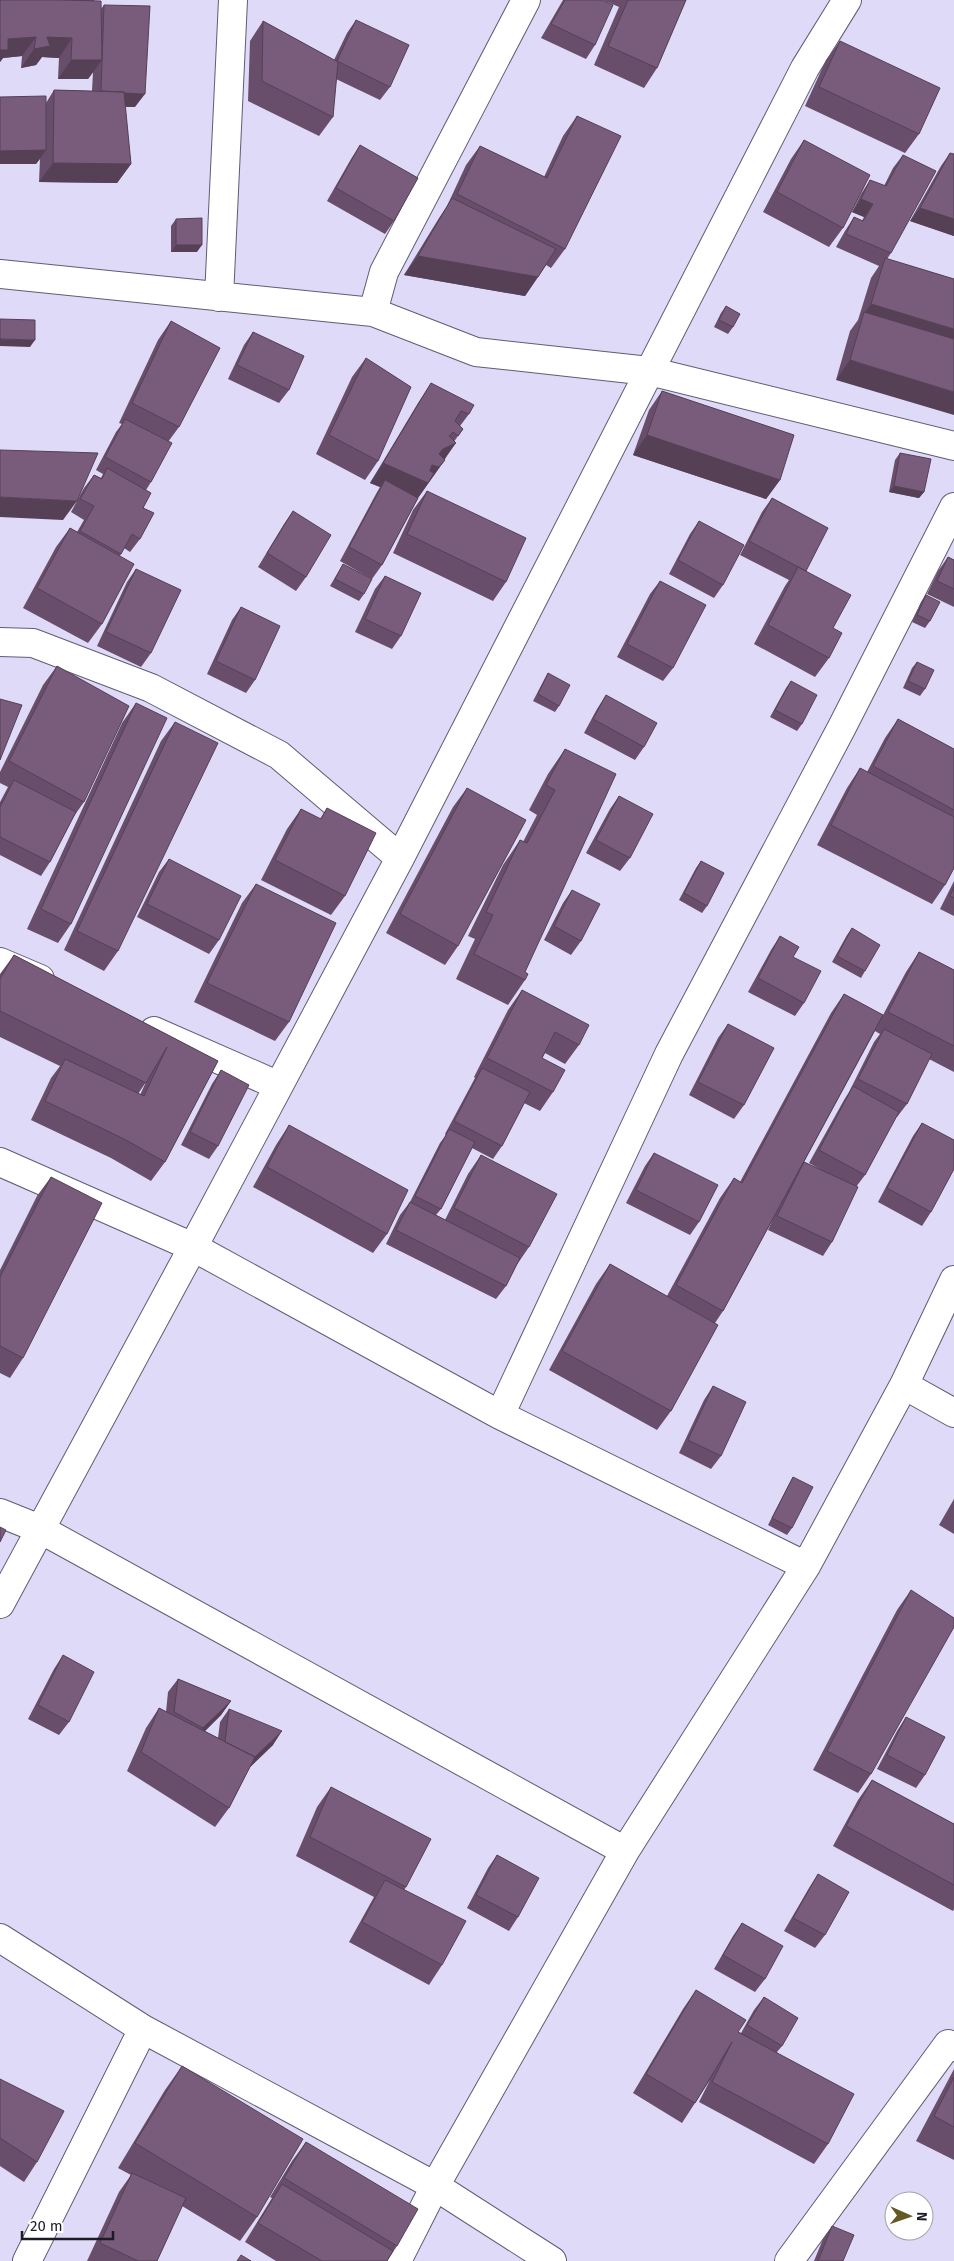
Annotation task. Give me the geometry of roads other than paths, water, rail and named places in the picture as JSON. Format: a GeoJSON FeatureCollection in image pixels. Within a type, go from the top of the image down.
{"type":"FeatureCollection","features":[{"type":"Feature","properties":{"kind":"street"},"geometry":{"type":"LineString","coordinates":[[219,297],[233,0]]}},
{"type":"Feature","properties":{"kind":"street"},"geometry":{"type":"LineString","coordinates":[[373,312],[384,272],[526,0]]}},
{"type":"Feature","properties":{"kind":"street"},"geometry":{"type":"LineString","coordinates":[[0,1604],[193,1248],[277,1085],[400,858],[805,68],[847,0]]}},
{"type":"Feature","properties":{"kind":"street"},"geometry":{"type":"LineString","coordinates":[[0,274],[373,312],[476,352],[649,371],[954,446]]}},
{"type":"Feature","properties":{"kind":"street"},"geometry":{"type":"LineString","coordinates":[[500,1415],[669,1054],[837,736],[954,507]]}},
{"type":"Feature","properties":{"kind":"street"},"geometry":{"type":"LineString","coordinates":[[0,642],[33,643],[151,688],[279,755],[400,858]]}},
{"type":"Feature","properties":{"kind":"street"},"geometry":{"type":"LineString","coordinates":[[0,962],[63,990]]}},
{"type":"Feature","properties":{"kind":"street"},"geometry":{"type":"LineString","coordinates":[[134,1022],[277,1085]]}},
{"type":"Feature","properties":{"kind":"street"},"geometry":{"type":"LineString","coordinates":[[0,1162],[193,1248],[500,1415],[806,1566]]}},
{"type":"Feature","properties":{"kind":"street"},"geometry":{"type":"LineString","coordinates":[[397,2261],[435,2186],[626,1851],[806,1566],[904,1385],[954,1280]]}},
{"type":"Feature","properties":{"kind":"street"},"geometry":{"type":"LineString","coordinates":[[904,1385],[954,1413]]}},
{"type":"Feature","properties":{"kind":"street"},"geometry":{"type":"LineString","coordinates":[[0,1512],[40,1529],[626,1851]]}},
{"type":"Feature","properties":{"kind":"street"},"geometry":{"type":"LineString","coordinates":[[0,1938],[143,2029],[435,2186],[552,2261]]}},
{"type":"Feature","properties":{"kind":"street"},"geometry":{"type":"LineString","coordinates":[[27,2261],[143,2029]]}},
{"type":"Feature","properties":{"kind":"street"},"geometry":{"type":"LineString","coordinates":[[789,2261],[948,2044],[954,2047]]}}]}
